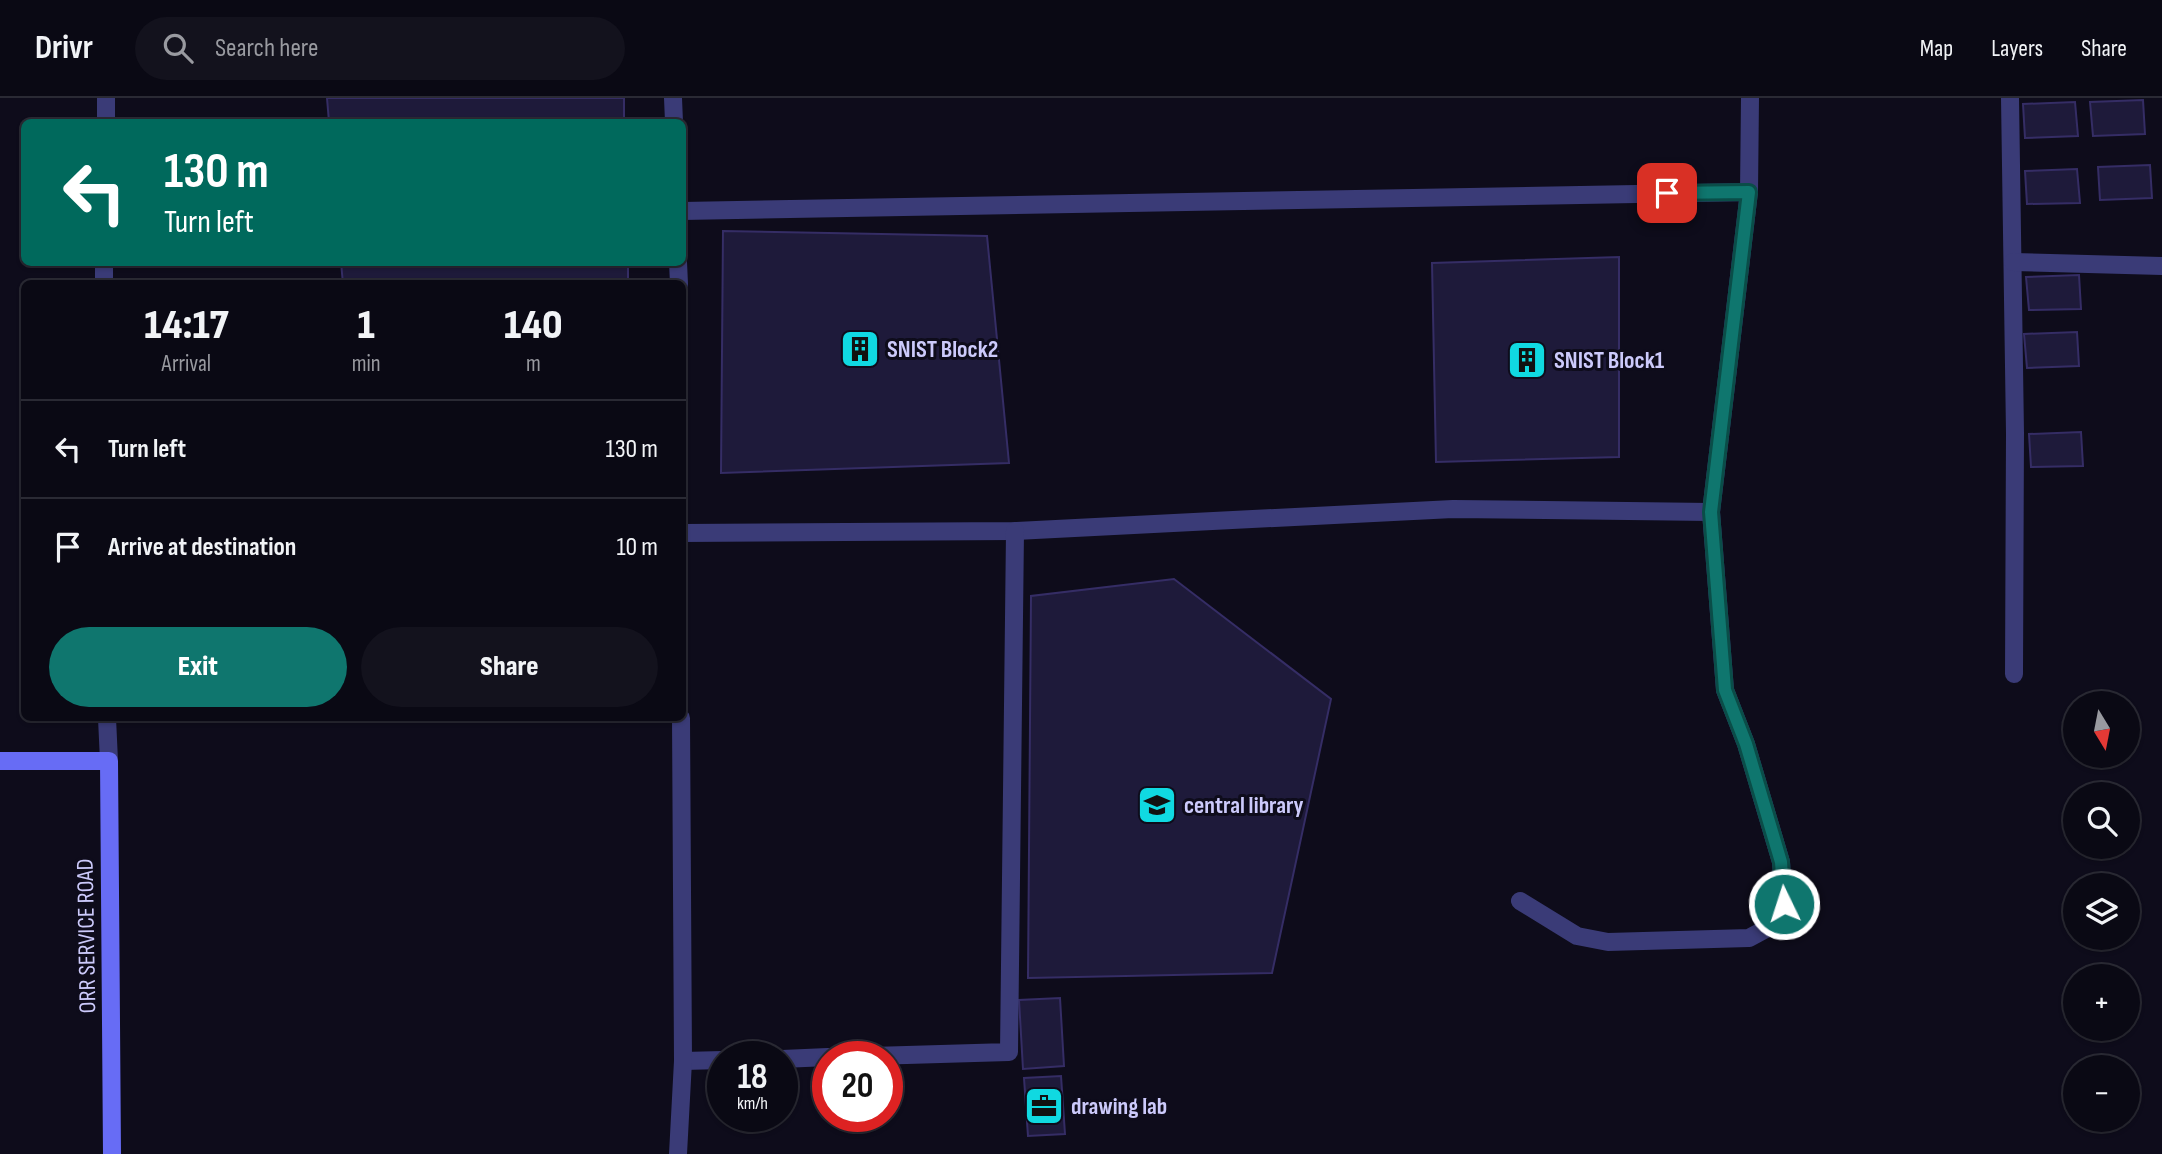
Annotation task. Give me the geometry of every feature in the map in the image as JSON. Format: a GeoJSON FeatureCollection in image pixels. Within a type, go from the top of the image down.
{"type":"FeatureCollection","features":[{"type":"Feature","properties":{"kind":"main road"},"geometry":{"type":"LineString","coordinates":[[0,761],[109,761]]}},
{"type":"Feature","properties":{"kind":"main road","name":"ORR SERVICE ROAD"},"geometry":{"type":"LineString","coordinates":[[109,761],[112,1154]]}},
{"type":"Feature","properties":{"kind":"street"},"geometry":{"type":"LineString","coordinates":[[106,98],[106,119]]}},
{"type":"Feature","properties":{"kind":"street"},"geometry":{"type":"LineString","coordinates":[[673,98],[674,119]]}},
{"type":"Feature","properties":{"kind":"street"},"geometry":{"type":"LineString","coordinates":[[1520,901],[1577,936],[1608,942],[1749,937],[1775,924],[1784,904],[1781,862],[1746,744],[1725,690],[1711,512],[1749,192],[1750,98]]}},
{"type":"Feature","properties":{"kind":"street"},"geometry":{"type":"LineString","coordinates":[[2010,98],[2014,674]]}},
{"type":"Feature","properties":{"kind":"street"},"geometry":{"type":"LineString","coordinates":[[686,211],[1749,192]]}},
{"type":"Feature","properties":{"kind":"street"},"geometry":{"type":"LineString","coordinates":[[2013,262],[2162,266]]}},
{"type":"Feature","properties":{"kind":"street"},"geometry":{"type":"LineString","coordinates":[[686,533],[1015,531],[1453,509],[1711,512]]}},
{"type":"Feature","properties":{"kind":"street"},"geometry":{"type":"LineString","coordinates":[[903,1055],[1009,1052],[1015,531]]}},
{"type":"Feature","properties":{"kind":"street","name":"ORR SERVICE ROAD"},"geometry":{"type":"LineString","coordinates":[[107,721],[109,761]]}},
{"type":"Feature","properties":{"kind":"street"},"geometry":{"type":"LineString","coordinates":[[678,1154],[683,1061],[681,721]]}},
{"type":"Feature","properties":{"kind":"street"},"geometry":{"type":"LineString","coordinates":[[683,1061],[707,1060]]}},
{"type":"Feature","properties":{"kind":"building"},"geometry":{"type":"Polygon","coordinates":[[[327,98],[624,98],[624,119],[329,119],[327,98]]]}},
{"type":"Feature","properties":{"kind":"building"},"geometry":{"type":"Polygon","coordinates":[[[2143,100],[2145,134],[2093,136],[2090,102],[2143,100]]]}},
{"type":"Feature","properties":{"kind":"building"},"geometry":{"type":"Polygon","coordinates":[[[2075,102],[2078,136],[2025,138],[2023,104],[2075,102]]]}},
{"type":"Feature","properties":{"kind":"building"},"geometry":{"type":"Polygon","coordinates":[[[2150,165],[2152,198],[2100,200],[2098,167],[2150,165]]]}},
{"type":"Feature","properties":{"kind":"building"},"geometry":{"type":"Polygon","coordinates":[[[2077,169],[2080,203],[2027,204],[2025,171],[2077,169]]]}},
{"type":"Feature","properties":{"kind":"building","name":"SNIST Block2"},"geometry":{"type":"Polygon","coordinates":[[[723,231],[987,236],[1009,463],[721,473],[723,231]]]}},
{"type":"Feature","properties":{"kind":"building","name":"SNIST Block1"},"geometry":{"type":"Polygon","coordinates":[[[1619,257],[1619,457],[1436,462],[1432,263],[1619,257]]]}},
{"type":"Feature","properties":{"kind":"building"},"geometry":{"type":"Polygon","coordinates":[[[341,266],[628,266],[628,280],[343,280],[341,266]]]}},
{"type":"Feature","properties":{"kind":"building"},"geometry":{"type":"Polygon","coordinates":[[[2079,275],[2081,309],[2029,310],[2026,277],[2079,275]]]}},
{"type":"Feature","properties":{"kind":"building"},"geometry":{"type":"Polygon","coordinates":[[[2077,332],[2079,366],[2027,368],[2024,334],[2077,332]]]}},
{"type":"Feature","properties":{"kind":"building"},"geometry":{"type":"Polygon","coordinates":[[[2081,432],[2083,466],[2031,467],[2029,434],[2081,432]]]}},
{"type":"Feature","properties":{"kind":"building","name":"central library"},"geometry":{"type":"Polygon","coordinates":[[[1174,579],[1331,699],[1272,973],[1028,978],[1031,596],[1174,579]]]}},
{"type":"Feature","properties":{"kind":"building"},"geometry":{"type":"Polygon","coordinates":[[[1060,998],[1064,1066],[1023,1069],[1019,1000],[1060,998]]]}},
{"type":"Feature","properties":{"kind":"building","name":"drawing lab"},"geometry":{"type":"Polygon","coordinates":[[[1061,1076],[1065,1134],[1028,1136],[1024,1078],[1061,1076]]]}},
{"type":"Feature","properties":{"kind":"place","name":"SNIST Block2"},"geometry":{"type":"Point","coordinates":[860,349]}},
{"type":"Feature","properties":{"kind":"place","name":"SNIST Block1"},"geometry":{"type":"Point","coordinates":[1527,360]}},
{"type":"Feature","properties":{"kind":"place","name":"central library"},"geometry":{"type":"Point","coordinates":[1157,805]}},
{"type":"Feature","properties":{"kind":"place","name":"drawing lab"},"geometry":{"type":"Point","coordinates":[1044,1106]}},
{"type":"Feature","properties":{"kind":"route"},"geometry":{"type":"LineString","coordinates":[[1667,193],[1749,192],[1711,512],[1725,690],[1746,744],[1781,862],[1784,904]]}}]}
